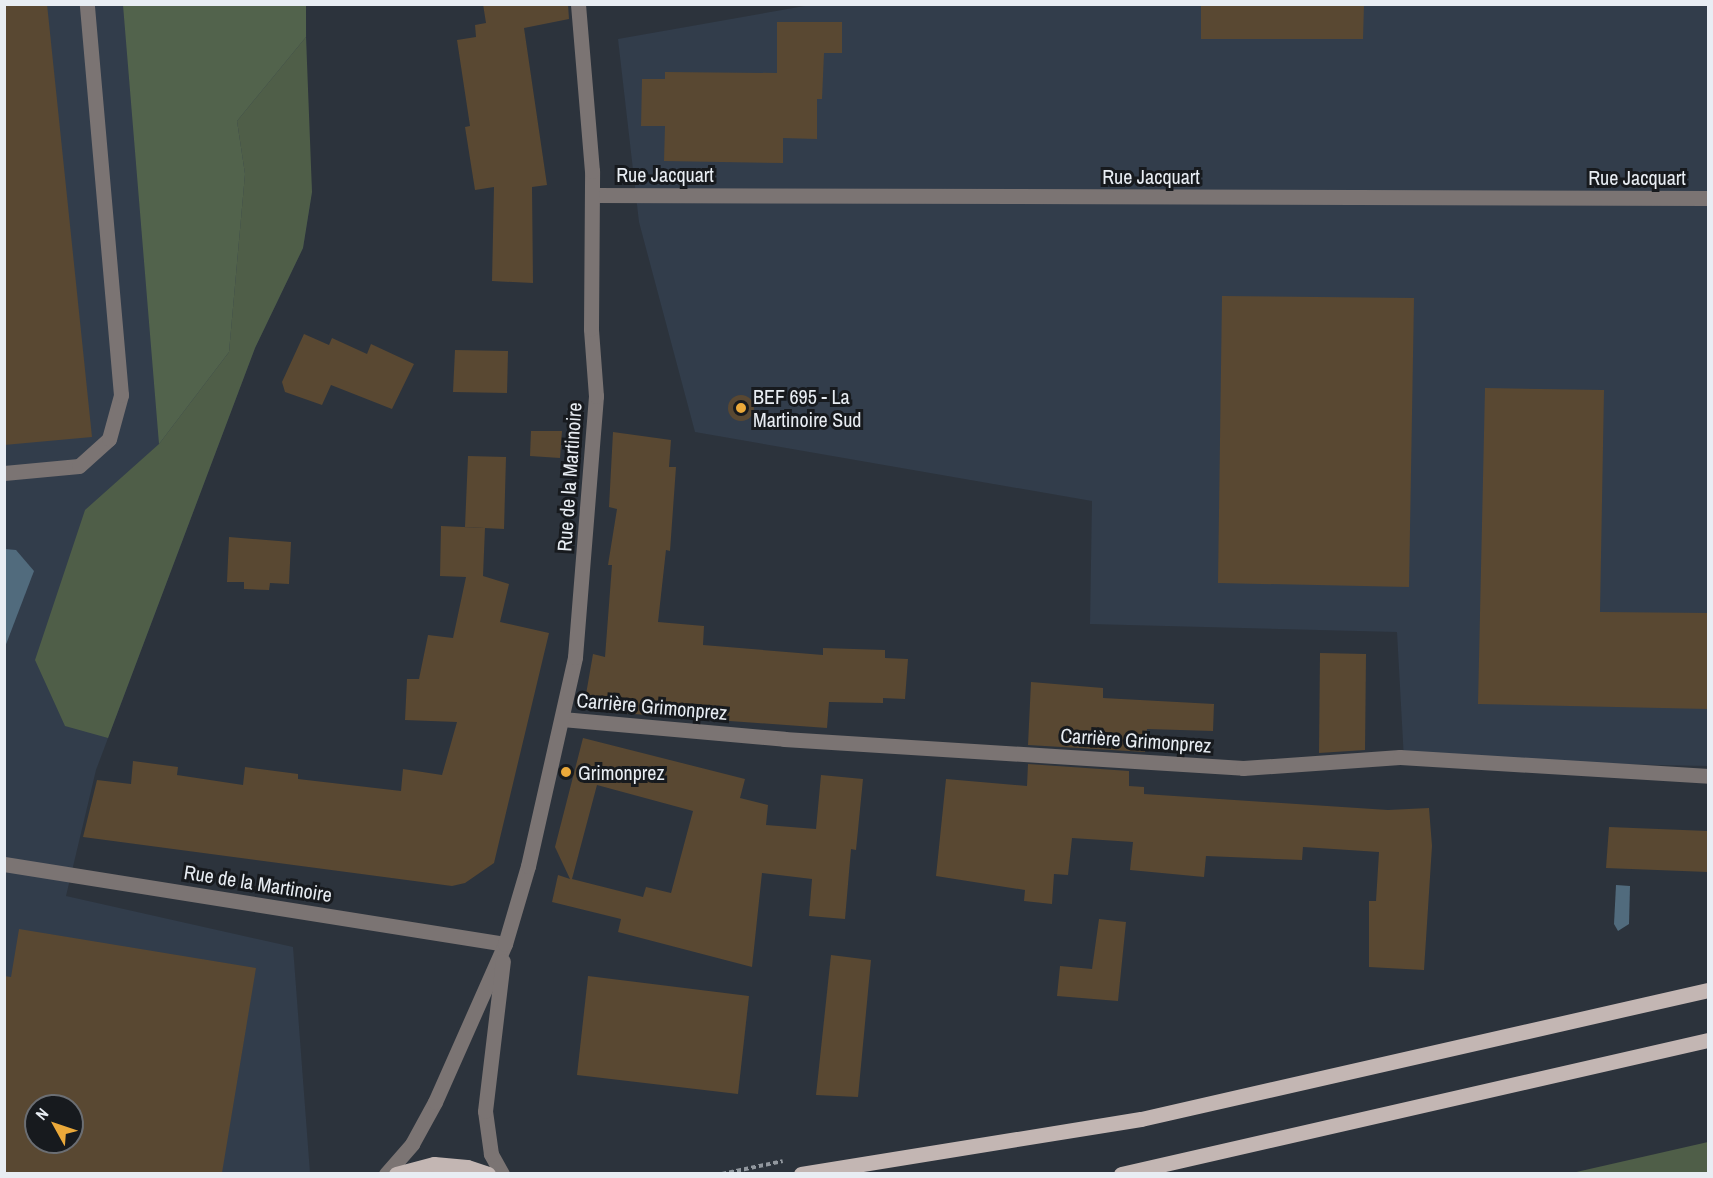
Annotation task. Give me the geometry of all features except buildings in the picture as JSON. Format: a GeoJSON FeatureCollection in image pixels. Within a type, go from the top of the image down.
{"type":"FeatureCollection","features":[{"type":"Feature","properties":{"kind":"main road"},"geometry":{"type":"LineString","coordinates":[[801,1173],[1141,1119],[1708,990]]}},
{"type":"Feature","properties":{"kind":"main road"},"geometry":{"type":"LineString","coordinates":[[1121,1173],[1708,1040]]}},
{"type":"Feature","properties":{"kind":"main road"},"geometry":{"type":"LineString","coordinates":[[396,1173],[434,1164],[467,1167],[488,1173]]}},
{"type":"Feature","properties":{"kind":"street"},"geometry":{"type":"LineString","coordinates":[[4,473],[79,466],[109,439],[121,395],[87,4]]}},
{"type":"Feature","properties":{"kind":"street","name":"Rue de la Martinoire"},"geometry":{"type":"LineString","coordinates":[[502,1173],[491,1154],[485,1111],[505,944],[562,718],[581,610],[595,412],[591,329],[592,195],[578,4]]}},
{"type":"Feature","properties":{"kind":"street","name":"Rue Jacquart"},"geometry":{"type":"LineString","coordinates":[[592,195],[1708,198]]}},
{"type":"Feature","properties":{"kind":"street","name":"Carrière Grimonprez"},"geometry":{"type":"LineString","coordinates":[[562,718],[784,739],[1243,768],[1400,757],[1708,776]]}},
{"type":"Feature","properties":{"kind":"street","name":"Rue de la Martinoire"},"geometry":{"type":"LineString","coordinates":[[4,864],[505,944]]}},
{"type":"Feature","properties":{"kind":"street","name":"Rue de la Martinoire"},"geometry":{"type":"LineString","coordinates":[[386,1173],[412,1144],[431,1109],[505,944]]}},
{"type":"Feature","properties":{"kind":"path"},"geometry":{"type":"LineString","coordinates":[[722,1173],[788,1160]]}},
{"type":"Feature","properties":{"kind":"shaded area"},"geometry":{"type":"Polygon","coordinates":[[[816,4],[1708,5],[1708,766],[1404,760],[1397,632],[1090,624],[1092,501],[695,432],[639,222],[618,39],[816,4]]]}},
{"type":"Feature","properties":{"kind":"shaded area"},"geometry":{"type":"Polygon","coordinates":[[[5,5],[306,5],[307,129],[312,192],[303,248],[255,348],[96,770],[66,896],[293,947],[310,1173],[5,1174],[5,5]]]}},
{"type":"Feature","properties":{"kind":"shaded area"},"geometry":{"type":"Polygon","coordinates":[[[5,549],[16,550],[34,571],[5,647],[5,549]]]}},
{"type":"Feature","properties":{"kind":"shaded area"},"geometry":{"type":"Polygon","coordinates":[[[1616,885],[1630,886],[1629,924],[1618,931],[1614,924],[1616,885]]]}},
{"type":"Feature","properties":{"kind":"green space"},"geometry":{"type":"Polygon","coordinates":[[[123,5],[306,5],[306,37],[237,121],[245,174],[229,352],[159,444],[123,5]]]}},
{"type":"Feature","properties":{"kind":"green space"},"geometry":{"type":"Polygon","coordinates":[[[306,37],[312,192],[303,248],[255,348],[108,738],[65,726],[35,660],[85,510],[159,444],[229,352],[245,174],[237,121],[306,37]]]}},
{"type":"Feature","properties":{"kind":"green space"},"geometry":{"type":"Polygon","coordinates":[[[1708,1142],[1708,1173],[1572,1173],[1708,1142]]]}},
{"type":"Feature","properties":{"kind":"place","name":"BEF 695 - La Martinoire Sud"},"geometry":{"type":"Point","coordinates":[741,408]}},
{"type":"Feature","properties":{"kind":"place","name":"Grimonprez"},"geometry":{"type":"Point","coordinates":[566,772]}}]}
